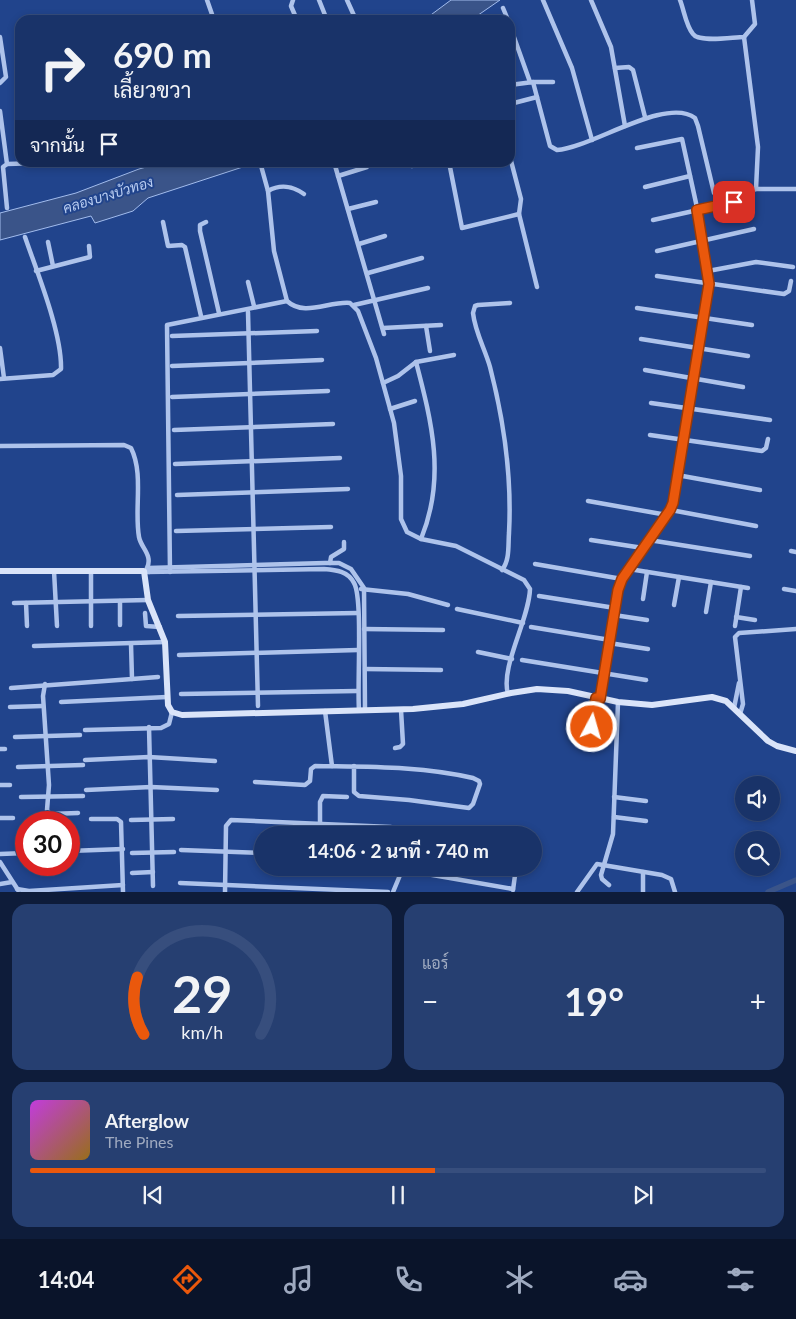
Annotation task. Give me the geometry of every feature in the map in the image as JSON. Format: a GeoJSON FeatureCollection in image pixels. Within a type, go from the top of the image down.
{"type":"FeatureCollection","features":[{"type":"Feature","properties":{"kind":"street"},"geometry":{"type":"LineString","coordinates":[[207,0],[212,15]]}},
{"type":"Feature","properties":{"kind":"street"},"geometry":{"type":"LineString","coordinates":[[293,0],[291,6],[294,15]]}},
{"type":"Feature","properties":{"kind":"street"},"geometry":{"type":"LineString","coordinates":[[319,0],[325,15]]}},
{"type":"Feature","properties":{"kind":"street"},"geometry":{"type":"LineString","coordinates":[[347,0],[354,15]]}},
{"type":"Feature","properties":{"kind":"street"},"geometry":{"type":"LineString","coordinates":[[543,0],[572,68],[592,140]]}},
{"type":"Feature","properties":{"kind":"street"},"geometry":{"type":"LineString","coordinates":[[591,0],[611,48],[625,126]]}},
{"type":"Feature","properties":{"kind":"street"},"geometry":{"type":"LineString","coordinates":[[680,0],[692,33],[696,38],[744,37]]}},
{"type":"Feature","properties":{"kind":"street"},"geometry":{"type":"LineString","coordinates":[[752,0],[755,24],[744,37],[758,147],[756,189]]}},
{"type":"Feature","properties":{"kind":"street"},"geometry":{"type":"LineString","coordinates":[[503,8],[506,15]]}},
{"type":"Feature","properties":{"kind":"street"},"geometry":{"type":"LineString","coordinates":[[0,37],[6,76],[0,83]]}},
{"type":"Feature","properties":{"kind":"street"},"geometry":{"type":"LineString","coordinates":[[515,39],[532,82],[550,146],[553,149],[563,150],[592,140],[645,117],[683,112],[695,118],[714,193],[727,196],[756,189],[796,189]]}},
{"type":"Feature","properties":{"kind":"street"},"geometry":{"type":"LineString","coordinates":[[615,68],[628,67],[633,70],[645,117]]}},
{"type":"Feature","properties":{"kind":"street"},"geometry":{"type":"LineString","coordinates":[[515,85],[532,82],[553,82]]}},
{"type":"Feature","properties":{"kind":"street"},"geometry":{"type":"LineString","coordinates":[[515,103],[537,97]]}},
{"type":"Feature","properties":{"kind":"street"},"geometry":{"type":"LineString","coordinates":[[0,111],[8,164]]}},
{"type":"Feature","properties":{"kind":"street"},"geometry":{"type":"LineString","coordinates":[[591,741],[622,579],[669,513],[678,475],[709,284],[703,240],[682,139],[637,148]]}},
{"type":"Feature","properties":{"kind":"street"},"geometry":{"type":"LineString","coordinates":[[7,208],[3,167],[8,164],[15,164]]}},
{"type":"Feature","properties":{"kind":"street"},"geometry":{"type":"LineString","coordinates":[[261,167],[268,191],[274,251],[287,300],[293,306],[305,309],[343,303],[354,305],[428,288]]}},
{"type":"Feature","properties":{"kind":"street"},"geometry":{"type":"LineString","coordinates":[[335,167],[376,300],[383,331],[442,325]]}},
{"type":"Feature","properties":{"kind":"street"},"geometry":{"type":"LineString","coordinates":[[338,176],[367,167]]}},
{"type":"Feature","properties":{"kind":"street"},"geometry":{"type":"LineString","coordinates":[[450,167],[462,228],[519,214]]}},
{"type":"Feature","properties":{"kind":"street"},"geometry":{"type":"LineString","coordinates":[[513,167],[521,199],[519,214],[536,287]]}},
{"type":"Feature","properties":{"kind":"street"},"geometry":{"type":"LineString","coordinates":[[645,187],[690,176]]}},
{"type":"Feature","properties":{"kind":"street"},"geometry":{"type":"LineString","coordinates":[[268,191],[290,187],[304,194]]}},
{"type":"Feature","properties":{"kind":"street"},"geometry":{"type":"LineString","coordinates":[[653,220],[752,198]]}},
{"type":"Feature","properties":{"kind":"street"},"geometry":{"type":"LineString","coordinates":[[348,209],[376,202]]}},
{"type":"Feature","properties":{"kind":"street"},"geometry":{"type":"LineString","coordinates":[[162,222],[168,246],[182,244],[185,246],[202,316]]}},
{"type":"Feature","properties":{"kind":"street"},"geometry":{"type":"LineString","coordinates":[[206,222],[200,225],[200,230],[219,313]]}},
{"type":"Feature","properties":{"kind":"street"},"geometry":{"type":"LineString","coordinates":[[657,251],[754,229]]}},
{"type":"Feature","properties":{"kind":"street"},"geometry":{"type":"LineString","coordinates":[[0,348],[2,379],[53,375],[61,369],[53,326],[25,236]]}},
{"type":"Feature","properties":{"kind":"street"},"geometry":{"type":"LineString","coordinates":[[359,244],[385,236]]}},
{"type":"Feature","properties":{"kind":"street"},"geometry":{"type":"LineString","coordinates":[[48,242],[53,266]]}},
{"type":"Feature","properties":{"kind":"street"},"geometry":{"type":"LineString","coordinates":[[36,271],[90,257],[89,246]]}},
{"type":"Feature","properties":{"kind":"street"},"geometry":{"type":"LineString","coordinates":[[368,273],[422,258]]}},
{"type":"Feature","properties":{"kind":"street"},"geometry":{"type":"LineString","coordinates":[[708,270],[756,262],[793,267]]}},
{"type":"Feature","properties":{"kind":"street"},"geometry":{"type":"LineString","coordinates":[[657,276],[784,294],[789,291],[791,281]]}},
{"type":"Feature","properties":{"kind":"street"},"geometry":{"type":"LineString","coordinates":[[248,282],[254,306]]}},
{"type":"Feature","properties":{"kind":"street"},"geometry":{"type":"LineString","coordinates":[[171,569],[166,329],[170,323],[287,300]]}},
{"type":"Feature","properties":{"kind":"street"},"geometry":{"type":"LineString","coordinates":[[502,570],[506,564],[510,516],[507,452],[490,370],[473,313],[475,306],[478,305],[510,302]]}},
{"type":"Feature","properties":{"kind":"street"},"geometry":{"type":"LineString","coordinates":[[354,305],[376,358],[399,450],[402,524],[407,532],[421,539],[456,546],[524,580],[530,589],[523,623],[505,683],[508,694]]}},
{"type":"Feature","properties":{"kind":"street"},"geometry":{"type":"LineString","coordinates":[[637,308],[752,325]]}},
{"type":"Feature","properties":{"kind":"street"},"geometry":{"type":"LineString","coordinates":[[248,312],[258,706]]}},
{"type":"Feature","properties":{"kind":"street"},"geometry":{"type":"LineString","coordinates":[[426,326],[430,351]]}},
{"type":"Feature","properties":{"kind":"street"},"geometry":{"type":"LineString","coordinates":[[172,336],[317,330]]}},
{"type":"Feature","properties":{"kind":"street"},"geometry":{"type":"LineString","coordinates":[[641,339],[748,356]]}},
{"type":"Feature","properties":{"kind":"street"},"geometry":{"type":"LineString","coordinates":[[383,383],[398,376],[416,362],[454,354]]}},
{"type":"Feature","properties":{"kind":"street"},"geometry":{"type":"LineString","coordinates":[[172,366],[322,360]]}},
{"type":"Feature","properties":{"kind":"street"},"geometry":{"type":"LineString","coordinates":[[416,362],[431,421],[435,467],[434,498],[421,539]]}},
{"type":"Feature","properties":{"kind":"street"},"geometry":{"type":"LineString","coordinates":[[645,370],[743,386]]}},
{"type":"Feature","properties":{"kind":"street"},"geometry":{"type":"LineString","coordinates":[[172,397],[328,391]]}},
{"type":"Feature","properties":{"kind":"street"},"geometry":{"type":"LineString","coordinates":[[390,409],[415,401]]}},
{"type":"Feature","properties":{"kind":"street"},"geometry":{"type":"LineString","coordinates":[[651,402],[770,420]]}},
{"type":"Feature","properties":{"kind":"street"},"geometry":{"type":"LineString","coordinates":[[174,430],[333,424]]}},
{"type":"Feature","properties":{"kind":"street"},"geometry":{"type":"LineString","coordinates":[[650,435],[762,451],[766,448],[768,439]]}},
{"type":"Feature","properties":{"kind":"street"},"geometry":{"type":"LineString","coordinates":[[0,446],[124,445],[131,448],[137,474],[139,537],[146,548],[148,600],[165,642],[167,696],[172,712],[169,724],[166,726],[85,730]]}},
{"type":"Feature","properties":{"kind":"street"},"geometry":{"type":"LineString","coordinates":[[175,464],[340,458]]}},
{"type":"Feature","properties":{"kind":"street"},"geometry":{"type":"LineString","coordinates":[[678,475],[760,490]]}},
{"type":"Feature","properties":{"kind":"street"},"geometry":{"type":"LineString","coordinates":[[177,495],[348,489]]}},
{"type":"Feature","properties":{"kind":"street"},"geometry":{"type":"LineString","coordinates":[[588,502],[756,526]]}},
{"type":"Feature","properties":{"kind":"street"},"geometry":{"type":"LineString","coordinates":[[176,531],[330,527]]}},
{"type":"Feature","properties":{"kind":"street"},"geometry":{"type":"LineString","coordinates":[[591,540],[643,548]]}},
{"type":"Feature","properties":{"kind":"street"},"geometry":{"type":"LineString","coordinates":[[649,540],[750,556]]}},
{"type":"Feature","properties":{"kind":"street"},"geometry":{"type":"LineString","coordinates":[[330,563],[330,557],[342,552],[344,542]]}},
{"type":"Feature","properties":{"kind":"street"},"geometry":{"type":"LineString","coordinates":[[0,571],[146,570],[255,564],[339,563],[351,569],[364,588],[365,669],[362,710]]}},
{"type":"Feature","properties":{"kind":"street"},"geometry":{"type":"LineString","coordinates":[[535,564],[622,579]]}},
{"type":"Feature","properties":{"kind":"street"},"geometry":{"type":"LineString","coordinates":[[171,569],[337,570],[347,574],[358,591],[358,690],[362,710]]}},
{"type":"Feature","properties":{"kind":"street"},"geometry":{"type":"LineString","coordinates":[[629,569],[748,588]]}},
{"type":"Feature","properties":{"kind":"street"},"geometry":{"type":"LineString","coordinates":[[54,571],[56,626]]}},
{"type":"Feature","properties":{"kind":"street"},"geometry":{"type":"LineString","coordinates":[[91,571],[92,626]]}},
{"type":"Feature","properties":{"kind":"street"},"geometry":{"type":"LineString","coordinates":[[643,599],[647,572]]}},
{"type":"Feature","properties":{"kind":"street"},"geometry":{"type":"LineString","coordinates":[[674,605],[679,577]]}},
{"type":"Feature","properties":{"kind":"street"},"geometry":{"type":"LineString","coordinates":[[706,612],[711,582]]}},
{"type":"Feature","properties":{"kind":"street"},"geometry":{"type":"LineString","coordinates":[[735,626],[741,587]]}},
{"type":"Feature","properties":{"kind":"street"},"geometry":{"type":"LineString","coordinates":[[358,591],[364,588],[408,594],[448,605]]}},
{"type":"Feature","properties":{"kind":"street"},"geometry":{"type":"LineString","coordinates":[[784,589],[796,591]]}},
{"type":"Feature","properties":{"kind":"street"},"geometry":{"type":"LineString","coordinates":[[539,596],[615,608]]}},
{"type":"Feature","properties":{"kind":"street"},"geometry":{"type":"LineString","coordinates":[[14,603],[148,600]]}},
{"type":"Feature","properties":{"kind":"street"},"geometry":{"type":"LineString","coordinates":[[120,601],[120,625]]}},
{"type":"Feature","properties":{"kind":"street"},"geometry":{"type":"LineString","coordinates":[[26,603],[27,626]]}},
{"type":"Feature","properties":{"kind":"street"},"geometry":{"type":"LineString","coordinates":[[457,609],[523,623]]}},
{"type":"Feature","properties":{"kind":"street"},"geometry":{"type":"LineString","coordinates":[[145,613],[146,626],[160,627]]}},
{"type":"Feature","properties":{"kind":"street"},"geometry":{"type":"LineString","coordinates":[[178,616],[358,613]]}},
{"type":"Feature","properties":{"kind":"street"},"geometry":{"type":"LineString","coordinates":[[614,615],[647,620]]}},
{"type":"Feature","properties":{"kind":"street"},"geometry":{"type":"LineString","coordinates":[[736,617],[755,620]]}},
{"type":"Feature","properties":{"kind":"street"},"geometry":{"type":"LineString","coordinates":[[531,627],[648,649]]}},
{"type":"Feature","properties":{"kind":"street"},"geometry":{"type":"LineString","coordinates":[[740,714],[743,708],[735,641],[739,633],[796,629]]}},
{"type":"Feature","properties":{"kind":"street"},"geometry":{"type":"LineString","coordinates":[[364,630],[443,630]]}},
{"type":"Feature","properties":{"kind":"street"},"geometry":{"type":"LineString","coordinates":[[34,646],[165,642]]}},
{"type":"Feature","properties":{"kind":"street"},"geometry":{"type":"LineString","coordinates":[[131,644],[132,679]]}},
{"type":"Feature","properties":{"kind":"street"},"geometry":{"type":"LineString","coordinates":[[179,656],[358,650]]}},
{"type":"Feature","properties":{"kind":"street"},"geometry":{"type":"LineString","coordinates":[[478,652],[512,659]]}},
{"type":"Feature","properties":{"kind":"street"},"geometry":{"type":"LineString","coordinates":[[522,660],[646,680]]}},
{"type":"Feature","properties":{"kind":"street"},"geometry":{"type":"LineString","coordinates":[[365,669],[440,670]]}},
{"type":"Feature","properties":{"kind":"street"},"geometry":{"type":"LineString","coordinates":[[11,688],[158,677]]}},
{"type":"Feature","properties":{"kind":"street"},"geometry":{"type":"LineString","coordinates":[[734,708],[739,680]]}},
{"type":"Feature","properties":{"kind":"street"},"geometry":{"type":"LineString","coordinates":[[45,684],[43,706],[48,766],[48,811]]}},
{"type":"Feature","properties":{"kind":"street"},"geometry":{"type":"LineString","coordinates":[[172,712],[182,715],[400,710],[463,704],[508,694],[551,689],[618,702],[652,705],[712,697],[722,699],[734,708],[768,741],[796,752]]}},
{"type":"Feature","properties":{"kind":"street"},"geometry":{"type":"LineString","coordinates":[[180,694],[358,690]]}},
{"type":"Feature","properties":{"kind":"street"},"geometry":{"type":"LineString","coordinates":[[62,702],[167,696]]}},
{"type":"Feature","properties":{"kind":"street"},"geometry":{"type":"LineString","coordinates":[[609,885],[601,878],[610,846],[614,817],[618,702]]}},
{"type":"Feature","properties":{"kind":"street"},"geometry":{"type":"LineString","coordinates":[[10,707],[43,706]]}},
{"type":"Feature","properties":{"kind":"street"},"geometry":{"type":"LineString","coordinates":[[395,748],[400,747],[402,744],[400,710]]}},
{"type":"Feature","properties":{"kind":"street"},"geometry":{"type":"LineString","coordinates":[[325,711],[332,766]]}},
{"type":"Feature","properties":{"kind":"street"},"geometry":{"type":"LineString","coordinates":[[149,727],[153,886]]}},
{"type":"Feature","properties":{"kind":"street"},"geometry":{"type":"LineString","coordinates":[[15,737],[80,734]]}},
{"type":"Feature","properties":{"kind":"street"},"geometry":{"type":"LineString","coordinates":[[18,767],[149,757],[215,760]]}},
{"type":"Feature","properties":{"kind":"street"},"geometry":{"type":"LineString","coordinates":[[255,782],[305,785],[310,781],[312,766],[354,766],[420,769],[473,778],[479,781],[480,784],[473,804],[469,808],[359,796],[354,792],[354,766]]}},
{"type":"Feature","properties":{"kind":"street"},"geometry":{"type":"LineString","coordinates":[[0,785],[10,785]]}},
{"type":"Feature","properties":{"kind":"street"},"geometry":{"type":"LineString","coordinates":[[86,790],[150,787],[217,790]]}},
{"type":"Feature","properties":{"kind":"street"},"geometry":{"type":"LineString","coordinates":[[21,796],[83,796]]}},
{"type":"Feature","properties":{"kind":"street"},"geometry":{"type":"LineString","coordinates":[[320,824],[320,802],[323,796],[347,796]]}},
{"type":"Feature","properties":{"kind":"street"},"geometry":{"type":"LineString","coordinates":[[614,797],[646,800]]}},
{"type":"Feature","properties":{"kind":"street"},"geometry":{"type":"LineString","coordinates":[[614,817],[646,821]]}},
{"type":"Feature","properties":{"kind":"street"},"geometry":{"type":"LineString","coordinates":[[0,818],[13,818]]}},
{"type":"Feature","properties":{"kind":"street"},"geometry":{"type":"LineString","coordinates":[[91,819],[120,820],[122,824],[123,892]]}},
{"type":"Feature","properties":{"kind":"street"},"geometry":{"type":"LineString","coordinates":[[131,820],[173,819]]}},
{"type":"Feature","properties":{"kind":"street"},"geometry":{"type":"LineString","coordinates":[[225,892],[226,826],[231,820],[367,826]]}},
{"type":"Feature","properties":{"kind":"street"},"geometry":{"type":"LineString","coordinates":[[80,851],[123,849]]}},
{"type":"Feature","properties":{"kind":"street"},"geometry":{"type":"LineString","coordinates":[[181,850],[254,853]]}},
{"type":"Feature","properties":{"kind":"street"},"geometry":{"type":"LineString","coordinates":[[132,853],[174,852]]}},
{"type":"Feature","properties":{"kind":"street"},"geometry":{"type":"LineString","coordinates":[[0,854],[15,853]]}},
{"type":"Feature","properties":{"kind":"street"},"geometry":{"type":"LineString","coordinates":[[0,862],[18,890],[29,891],[123,885]]}},
{"type":"Feature","properties":{"kind":"street"},"geometry":{"type":"LineString","coordinates":[[577,892],[596,864],[671,878],[675,892]]}},
{"type":"Feature","properties":{"kind":"street"},"geometry":{"type":"LineString","coordinates":[[132,873],[153,872]]}},
{"type":"Feature","properties":{"kind":"street"},"geometry":{"type":"LineString","coordinates":[[643,872],[643,892]]}},
{"type":"Feature","properties":{"kind":"street"},"geometry":{"type":"LineString","coordinates":[[393,892],[401,876]]}},
{"type":"Feature","properties":{"kind":"street"},"geometry":{"type":"LineString","coordinates":[[437,876],[513,890],[515,876]]}},
{"type":"Feature","properties":{"kind":"street"},"geometry":{"type":"LineString","coordinates":[[0,884],[12,882]]}},
{"type":"Feature","properties":{"kind":"street"},"geometry":{"type":"LineString","coordinates":[[180,883],[388,892]]}},
{"type":"Feature","properties":{"kind":"water"},"geometry":{"type":"Polygon","coordinates":[[[451,0],[500,0],[478,15],[431,15],[451,0]]]}},
{"type":"Feature","properties":{"kind":"water","name":"คลองบางบัวทอง"},"geometry":{"type":"Polygon","coordinates":[[[146,167],[243,167],[148,198],[133,211],[95,223],[91,216],[0,240],[0,213],[76,193],[146,167]]]}},
{"type":"Feature","properties":{"kind":"waterway"},"geometry":{"type":"LineString","coordinates":[[768,892],[796,880]]}},
{"type":"Feature","properties":{"kind":"route"},"geometry":{"type":"LineString","coordinates":[[592,727],[596,698],[600,699],[618,590],[622,579],[673,503],[709,284],[697,210],[734,202]]}}]}
